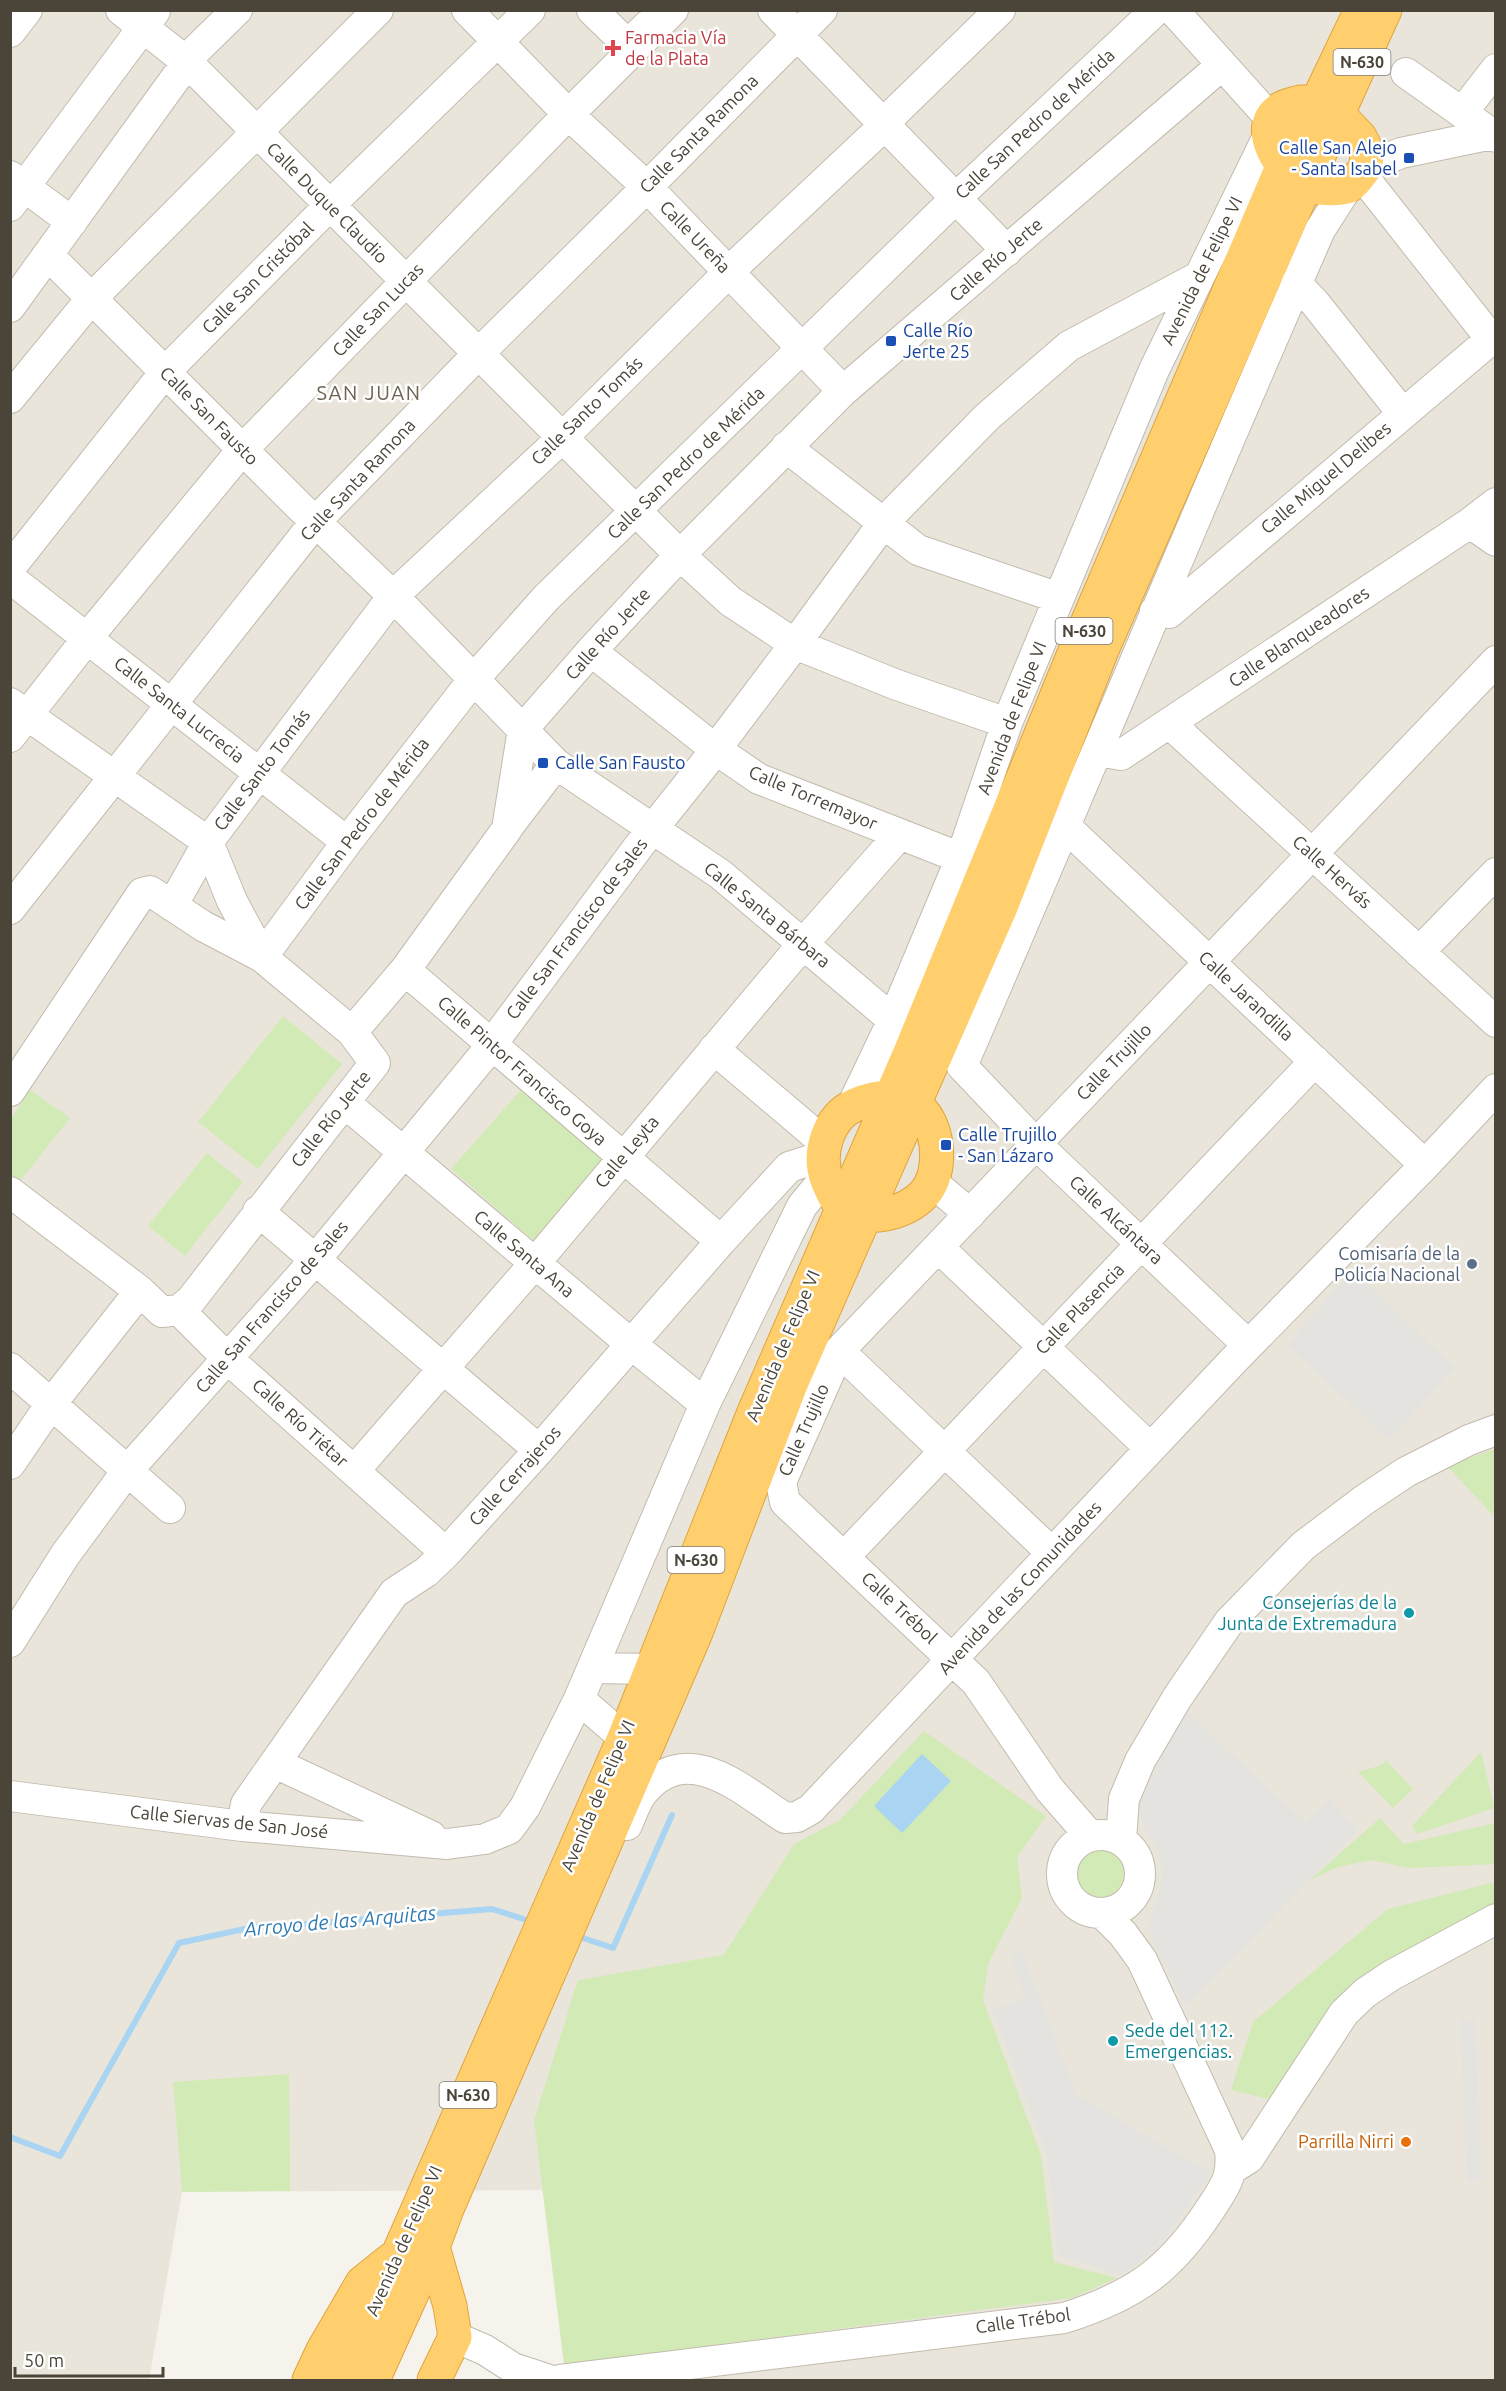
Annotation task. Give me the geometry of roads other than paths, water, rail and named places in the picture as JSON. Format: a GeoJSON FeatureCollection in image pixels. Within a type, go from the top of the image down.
{"type":"FeatureCollection","features":[{"type":"Feature","properties":{"kind":"highway","name":"N-630"},"geometry":{"type":"LineString","coordinates":[[1328,108],[1361,10]]}},
{"type":"Feature","properties":{"kind":"highway","name":"N-630"},"geometry":{"type":"LineString","coordinates":[[855,1211],[902,1101],[1000,907],[1294,176],[1328,108],[1385,10]]}},
{"type":"Feature","properties":{"kind":"highway"},"geometry":{"type":"LineString","coordinates":[[1300,102],[1328,108],[1360,136],[1360,168],[1330,188],[1294,176],[1273,151],[1270,127],[1282,108],[1300,102]]}},
{"type":"Feature","properties":{"kind":"highway"},"geometry":{"type":"LineString","coordinates":[[869,1099],[902,1101],[926,1116],[935,1142],[937,1159],[932,1182],[923,1195],[896,1212],[855,1211],[834,1195],[825,1158],[832,1125],[852,1106],[869,1099]]}},
{"type":"Feature","properties":{"kind":"highway","name":"Avenida de Felipe VI"},"geometry":{"type":"LineString","coordinates":[[373,2380],[433,2247],[554,1936],[624,1738],[754,1412],[855,1211]]}},
{"type":"Feature","properties":{"kind":"highway","name":"Avenida de Felipe VI"},"geometry":{"type":"LineString","coordinates":[[343,2380],[400,2253],[554,1936],[695,1635],[855,1211]]}},
{"type":"Feature","properties":{"kind":"highway"},"geometry":{"type":"LineString","coordinates":[[309,2380],[323,2350],[362,2283],[400,2253],[433,2247],[450,2306],[455,2337],[434,2380]]}},
{"type":"Feature","properties":{"kind":"highway"},"geometry":{"type":"LineString","coordinates":[[409,2300],[455,2337]]}},
{"type":"Feature","properties":{"kind":"street"},"geometry":{"type":"LineString","coordinates":[[10,32],[27,10]]}},
{"type":"Feature","properties":{"kind":"street"},"geometry":{"type":"LineString","coordinates":[[10,307],[196,50],[237,10]]}},
{"type":"Feature","properties":{"kind":"street"},"geometry":{"type":"LineString","coordinates":[[10,398],[91,299],[378,10]]}},
{"type":"Feature","properties":{"kind":"street","name":"Calle Ureña"},"geometry":{"type":"LineString","coordinates":[[466,10],[569,115],[647,187],[843,391]]}},
{"type":"Feature","properties":{"kind":"street","name":"Calle San Cristóbal"},"geometry":{"type":"LineString","coordinates":[[10,568],[165,372],[330,205],[498,44],[530,10]]}},
{"type":"Feature","properties":{"kind":"street"},"geometry":{"type":"LineString","coordinates":[[592,10],[628,45],[661,10]]}},
{"type":"Feature","properties":{"kind":"street","name":"Calle San Lucas"},"geometry":{"type":"LineString","coordinates":[[16,719],[87,639],[242,450],[673,10]]}},
{"type":"Feature","properties":{"kind":"street"},"geometry":{"type":"LineString","coordinates":[[773,10],[1007,251]]}},
{"type":"Feature","properties":{"kind":"street","name":"Calle Santa Ramona"},"geometry":{"type":"LineString","coordinates":[[10,909],[316,521],[478,353],[822,10]]}},
{"type":"Feature","properties":{"kind":"street","name":"Calle Santo Tomás"},"geometry":{"type":"LineString","coordinates":[[172,906],[208,842],[393,596],[562,437],[729,272],[886,124],[894,112],[1000,10]]}},
{"type":"Feature","properties":{"kind":"street","name":"Calle San Pedro de Mérida"},"geometry":{"type":"LineString","coordinates":[[262,957],[347,842],[473,680],[546,598],[956,198],[1156,10]]}},
{"type":"Feature","properties":{"kind":"street"},"geometry":{"type":"LineString","coordinates":[[1173,10],[1222,65],[1270,127]]}},
{"type":"Feature","properties":{"kind":"street"},"geometry":{"type":"LineString","coordinates":[[72,222],[15,190],[140,16]]}},
{"type":"Feature","properties":{"kind":"street","name":"Calle Duque Claudio"},"geometry":{"type":"LineString","coordinates":[[140,16],[680,555],[730,601],[795,644],[897,686],[1007,723]]}},
{"type":"Feature","properties":{"kind":"street","name":"Calle Río Jerte"},"geometry":{"type":"LineString","coordinates":[[523,729],[680,555],[843,391],[1007,251],[1193,87],[1222,65]]}},
{"type":"Feature","properties":{"kind":"street"},"geometry":{"type":"LineString","coordinates":[[1462,113],[1496,69]]}},
{"type":"Feature","properties":{"kind":"street"},"geometry":{"type":"LineString","coordinates":[[1406,73],[1494,136]]}},
{"type":"Feature","properties":{"kind":"street","name":"Avenida de Felipe VI"},"geometry":{"type":"LineString","coordinates":[[852,1106],[893,1020],[962,858],[1007,723],[1154,369],[1270,127]]}},
{"type":"Feature","properties":{"kind":"street"},"geometry":{"type":"LineString","coordinates":[[1066,827],[1155,611],[1320,230],[1360,168],[1401,153],[1494,136]]}},
{"type":"Feature","properties":{"kind":"street"},"geometry":{"type":"LineString","coordinates":[[1360,168],[1493,337]]}},
{"type":"Feature","properties":{"kind":"street","name":"Calle San Fausto"},"geometry":{"type":"LineString","coordinates":[[49,256],[242,450],[393,596],[523,729]]}},
{"type":"Feature","properties":{"kind":"street","name":"Calle San Francisco de Sales"},"geometry":{"type":"LineString","coordinates":[[10,1642],[65,1555],[128,1471],[315,1260],[483,1056],[795,644],[884,522],[987,417],[1069,346],[1198,277]]}},
{"type":"Feature","properties":{"kind":"street"},"geometry":{"type":"LineString","coordinates":[[1296,283],[1316,303],[1402,414]]}},
{"type":"Feature","properties":{"kind":"street","name":"Calle Miguel Delibes"},"geometry":{"type":"LineString","coordinates":[[1155,611],[1169,613],[1493,337]]}},
{"type":"Feature","properties":{"kind":"street"},"geometry":{"type":"LineString","coordinates":[[786,447],[918,550],[1059,598]]}},
{"type":"Feature","properties":{"kind":"street","name":"Calle Blanqueadores"},"geometry":{"type":"LineString","coordinates":[[1098,751],[1121,756],[1470,523],[1496,503]]}},
{"type":"Feature","properties":{"kind":"street"},"geometry":{"type":"LineString","coordinates":[[1470,523],[1496,541]]}},
{"type":"Feature","properties":{"kind":"street","name":"Calle Santa Lucrecia"},"geometry":{"type":"LineString","coordinates":[[10,578],[347,842]]}},
{"type":"Feature","properties":{"kind":"street","name":"Calle Torremayor"},"geometry":{"type":"LineString","coordinates":[[591,651],[715,749],[759,779],[962,858]]}},
{"type":"Feature","properties":{"kind":"street","name":"Calle Trujillo"},"geometry":{"type":"LineString","coordinates":[[782,1492],[781,1482],[839,1351],[1312,854],[1493,670]]}},
{"type":"Feature","properties":{"kind":"street"},"geometry":{"type":"LineString","coordinates":[[16,719],[115,777],[208,842],[232,901],[262,957]]}},
{"type":"Feature","properties":{"kind":"street","name":"Calle Hervás"},"geometry":{"type":"LineString","coordinates":[[1169,723],[1496,1022]]}},
{"type":"Feature","properties":{"kind":"street"},"geometry":{"type":"LineString","coordinates":[[507,829],[523,729]]}},
{"type":"Feature","properties":{"kind":"street","name":"Calle Santa Bárbara"},"geometry":{"type":"LineString","coordinates":[[523,729],[556,764],[720,874],[893,1020]]}},
{"type":"Feature","properties":{"kind":"street"},"geometry":{"type":"LineString","coordinates":[[10,1091],[142,893],[150,891],[203,926],[262,957],[352,1032],[405,970],[556,764]]}},
{"type":"Feature","properties":{"kind":"street","name":"Calle Jarandilla"},"geometry":{"type":"LineString","coordinates":[[1066,827],[1425,1165]]}},
{"type":"Feature","properties":{"kind":"street","name":"Calle Alcántara"},"geometry":{"type":"LineString","coordinates":[[1066,827],[962,1066],[1036,1144],[1248,1345]]}},
{"type":"Feature","properties":{"kind":"street","name":"Calle Leyta"},"geometry":{"type":"LineString","coordinates":[[354,1471],[535,1263],[803,944],[900,834]]}},
{"type":"Feature","properties":{"kind":"street"},"geometry":{"type":"LineString","coordinates":[[1419,952],[1496,873]]}},
{"type":"Feature","properties":{"kind":"street","name":"Calle Pintor Francisco Goya"},"geometry":{"type":"LineString","coordinates":[[405,970],[721,1241]]}},
{"type":"Feature","properties":{"kind":"street","name":"Calle Río Jerte"},"geometry":{"type":"LineString","coordinates":[[179,1310],[191,1300],[258,1211],[375,1064],[352,1032]]}},
{"type":"Feature","properties":{"kind":"street"},"geometry":{"type":"LineString","coordinates":[[274,1763],[447,1844],[485,1839],[509,1828],[525,1807],[593,1668],[705,1404],[825,1158],[714,1049]]}},
{"type":"Feature","properties":{"kind":"street","name":"Calle Plasencia"},"geometry":{"type":"LineString","coordinates":[[844,1557],[1315,1061]]}},
{"type":"Feature","properties":{"kind":"street","name":"Avenida de las Comunidades"},"geometry":{"type":"LineString","coordinates":[[554,1936],[591,1904],[643,1792],[664,1775],[682,1767],[714,1773],[785,1818],[797,1817],[811,1809],[1150,1448],[1496,1089]]}},
{"type":"Feature","properties":{"kind":"street","name":"Calle Santa Ana"},"geometry":{"type":"LineString","coordinates":[[345,1103],[705,1404]]}},
{"type":"Feature","properties":{"kind":"street","name":"Calle Cerrajeros"},"geometry":{"type":"LineString","coordinates":[[242,1826],[246,1804],[394,1593],[426,1572],[446,1553],[789,1167],[825,1158]]}},
{"type":"Feature","properties":{"kind":"street"},"geometry":{"type":"LineString","coordinates":[[932,1182],[970,1214]]}},
{"type":"Feature","properties":{"kind":"street"},"geometry":{"type":"LineString","coordinates":[[10,1192],[140,1291],[162,1312],[179,1310]]}},
{"type":"Feature","properties":{"kind":"street"},"geometry":{"type":"LineString","coordinates":[[258,1211],[539,1450]]}},
{"type":"Feature","properties":{"kind":"street"},"geometry":{"type":"LineString","coordinates":[[938,1247],[1150,1448]]}},
{"type":"Feature","properties":{"kind":"street"},"geometry":{"type":"LineString","coordinates":[[10,1464],[51,1404],[140,1291]]}},
{"type":"Feature","properties":{"kind":"street","name":"Calle Río Tiétar"},"geometry":{"type":"LineString","coordinates":[[179,1310],[227,1358],[446,1553]]}},
{"type":"Feature","properties":{"kind":"street"},"geometry":{"type":"LineString","coordinates":[[839,1351],[1052,1553]]}},
{"type":"Feature","properties":{"kind":"street"},"geometry":{"type":"LineString","coordinates":[[10,1368],[170,1508]]}},
{"type":"Feature","properties":{"kind":"street"},"geometry":{"type":"LineString","coordinates":[[1095,1840],[1135,1854],[1139,1865],[1140,1877],[1131,1899],[1113,1911],[1102,1913],[1079,1907],[1066,1893],[1061,1871],[1095,1840],[1124,1799],[1140,1761],[1176,1698],[1229,1622],[1303,1546],[1364,1500],[1407,1472],[1469,1440],[1496,1430]]}},
{"type":"Feature","properties":{"kind":"street","name":"Calle Trébol"},"geometry":{"type":"LineString","coordinates":[[782,1492],[785,1502],[953,1659],[990,1700],[1050,1790],[1095,1840]]}},
{"type":"Feature","properties":{"kind":"street"},"geometry":{"type":"LineString","coordinates":[[593,1668],[652,1669]]}},
{"type":"Feature","properties":{"kind":"street"},"geometry":{"type":"LineString","coordinates":[[579,1699],[624,1738]]}},
{"type":"Feature","properties":{"kind":"street","name":"Calle Siervas de San José"},"geometry":{"type":"LineString","coordinates":[[10,1796],[242,1826],[447,1844]]}},
{"type":"Feature","properties":{"kind":"street"},"geometry":{"type":"LineString","coordinates":[[1131,1899],[1142,1960]]}},
{"type":"Feature","properties":{"kind":"street"},"geometry":{"type":"LineString","coordinates":[[1102,1913],[1123,1934],[1142,1960],[1230,2150],[1232,2169],[1248,2158],[1344,2013],[1365,1993],[1392,1975],[1496,1919]]}},
{"type":"Feature","properties":{"kind":"street","name":"Calle Trébol"},"geometry":{"type":"LineString","coordinates":[[560,2380],[1064,2318],[1092,2309],[1137,2287],[1166,2265],[1201,2224],[1223,2189],[1232,2169]]}},
{"type":"Feature","properties":{"kind":"street"},"geometry":{"type":"LineString","coordinates":[[455,2337],[485,2350],[513,2368],[549,2380]]}},
{"type":"Feature","properties":{"kind":"water"},"geometry":{"type":"Polygon","coordinates":[[[922,1754],[951,1781],[902,1833],[874,1806],[922,1754]]]}},
{"type":"Feature","properties":{"kind":"waterway","name":"Arroyo de las Arquitas"},"geometry":{"type":"LineString","coordinates":[[574,1935],[613,1948],[672,1815]]}},
{"type":"Feature","properties":{"kind":"waterway","name":"Arroyo de las Arquitas"},"geometry":{"type":"LineString","coordinates":[[10,2137],[60,2156],[179,1943],[263,1925],[295,1925],[492,1909],[533,1922]]}},
{"type":"Feature","properties":{"kind":"place","name":"Farmacia Vía de la Plata"},"geometry":{"type":"Point","coordinates":[613,48]}},
{"type":"Feature","properties":{"kind":"place","name":"Calle San Alejo - Santa Isabel"},"geometry":{"type":"Point","coordinates":[1409,158]}},
{"type":"Feature","properties":{"kind":"place","name":"Calle Río Jerte 25"},"geometry":{"type":"Point","coordinates":[891,341]}},
{"type":"Feature","properties":{"kind":"place","name":"Calle San Fausto"},"geometry":{"type":"Point","coordinates":[543,763]}},
{"type":"Feature","properties":{"kind":"place","name":"Calle Trujillo - San Lázaro"},"geometry":{"type":"Point","coordinates":[946,1145]}},
{"type":"Feature","properties":{"kind":"place","name":"Comisaría de la Policía Nacional"},"geometry":{"type":"Point","coordinates":[1472,1264]}},
{"type":"Feature","properties":{"kind":"place","name":"Consejerías de la Junta de Extremadura"},"geometry":{"type":"Point","coordinates":[1409,1613]}},
{"type":"Feature","properties":{"kind":"place","name":"Sede del 112. Emergencias."},"geometry":{"type":"Point","coordinates":[1113,2041]}},
{"type":"Feature","properties":{"kind":"place","name":"Parrilla Nirri"},"geometry":{"type":"Point","coordinates":[1406,2142]}},
{"type":"Feature","properties":{"kind":"district","name":"SAN JUAN"},"geometry":{"type":"Point","coordinates":[369,393]}}]}
